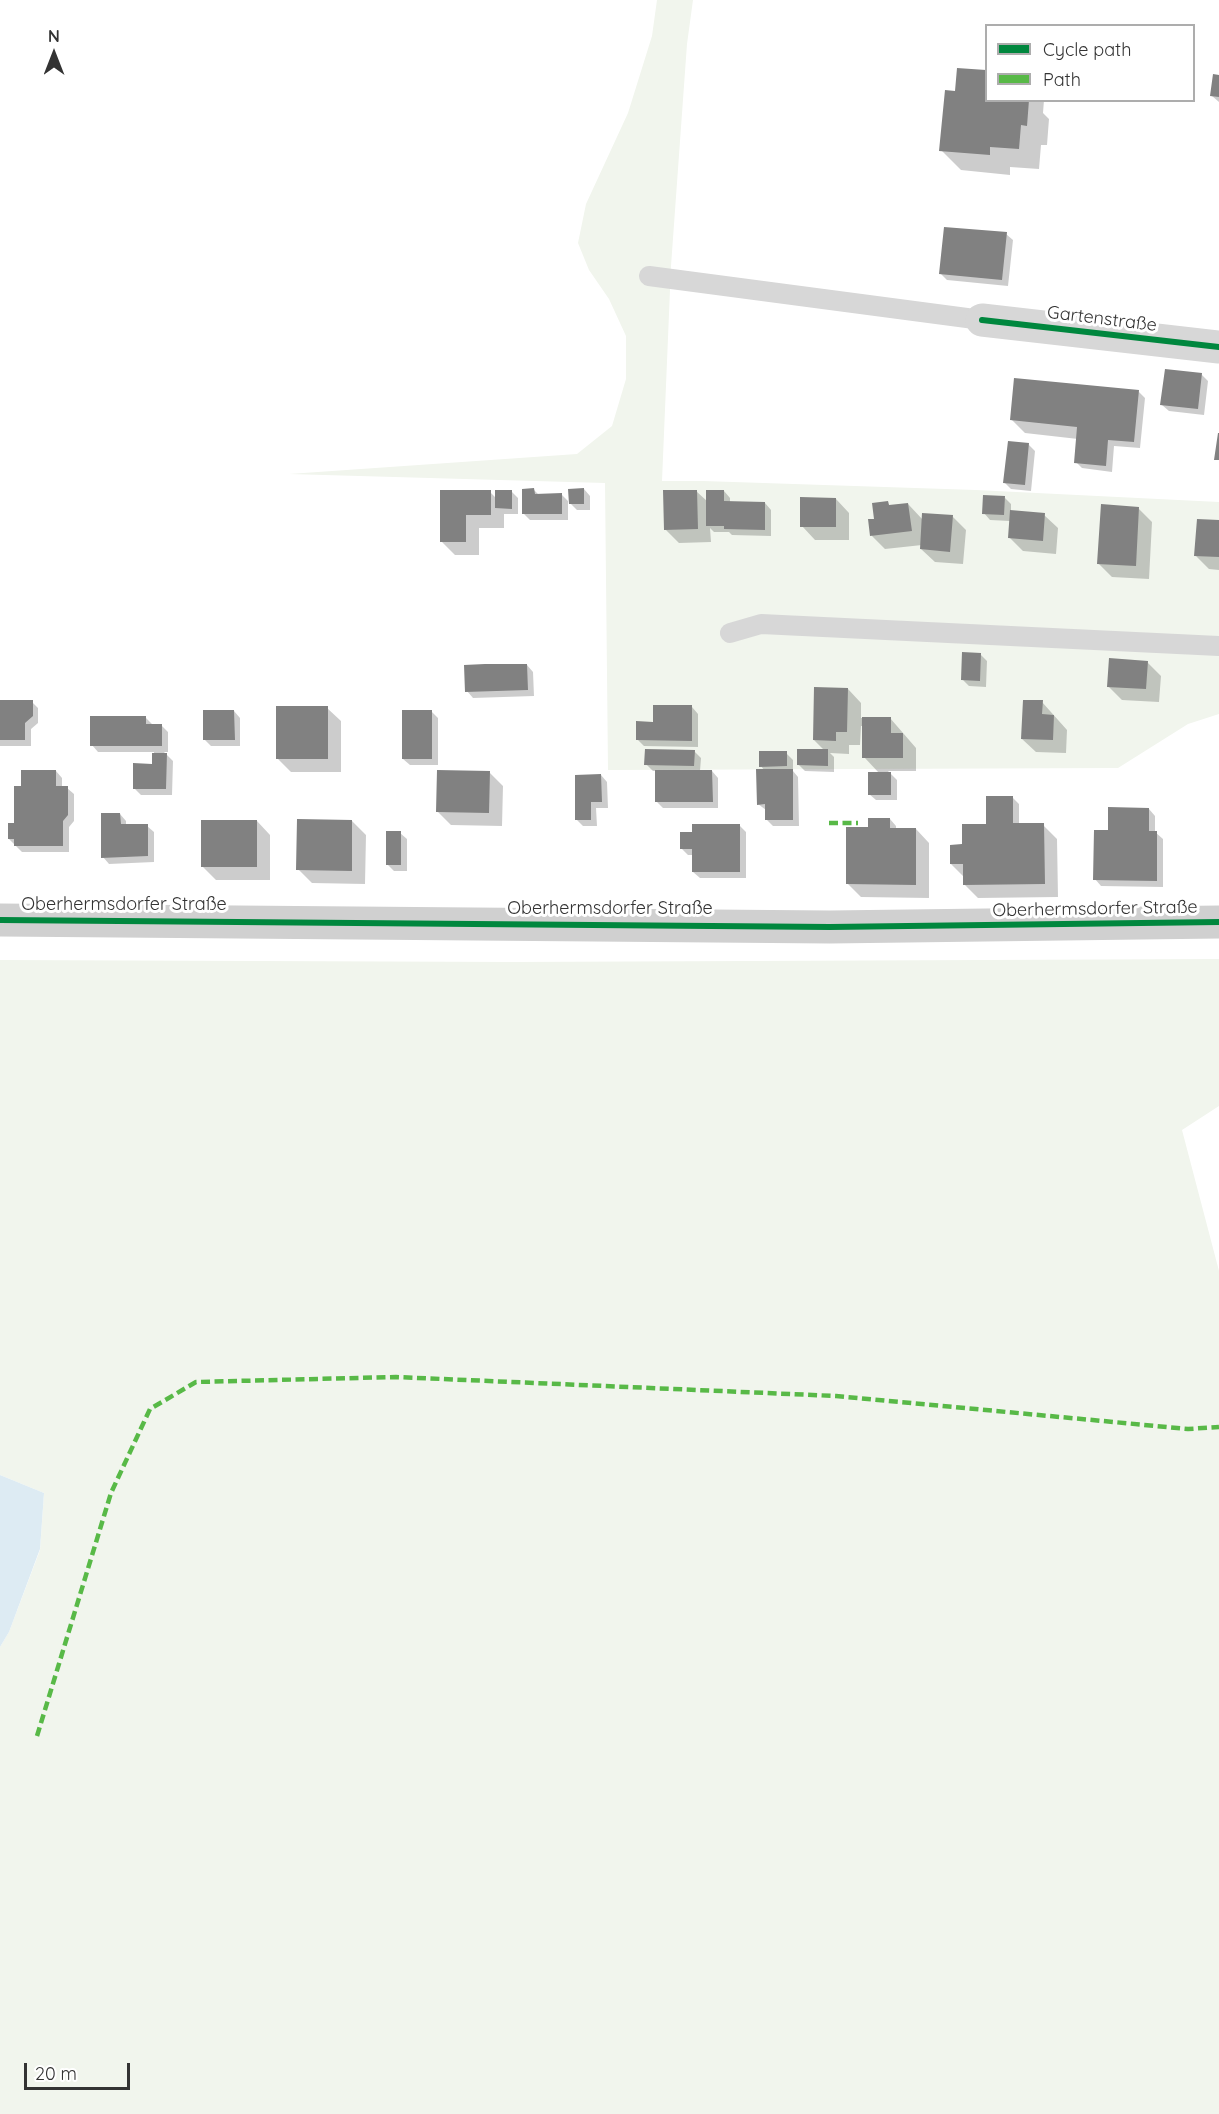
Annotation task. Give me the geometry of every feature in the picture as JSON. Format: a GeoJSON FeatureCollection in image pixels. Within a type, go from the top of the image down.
{"type":"FeatureCollection","features":[{"type":"Feature","properties":{"kind":"street","name":"Gartenstraße"},"geometry":{"type":"LineString","coordinates":[[982,320],[1219,347]]}},
{"type":"Feature","properties":{"kind":"street","name":"Oberhermsdorfer Straße"},"geometry":{"type":"LineString","coordinates":[[0,920],[830,927],[1219,922]]}},
{"type":"Feature","properties":{"kind":"lane"},"geometry":{"type":"LineString","coordinates":[[649,276],[982,320]]}},
{"type":"Feature","properties":{"kind":"lane"},"geometry":{"type":"LineString","coordinates":[[730,633],[761,624],[1219,646]]}},
{"type":"Feature","properties":{"kind":"shaded area"},"geometry":{"type":"Polygon","coordinates":[[[657,0],[693,0],[687,44],[671,266],[662,481],[976,490],[1219,502],[1219,714],[1188,724],[1118,768],[608,770],[605,483],[289,474],[577,454],[612,426],[626,379],[626,336],[609,299],[589,270],[578,243],[586,204],[628,113],[652,36],[657,0]]]}},
{"type":"Feature","properties":{"kind":"shaded area"},"geometry":{"type":"Polygon","coordinates":[[[1219,959],[1219,1106],[1182,1130],[1219,1271],[1219,2114],[0,2114],[0,1647],[9,1632],[40,1550],[44,1493],[0,1475],[0,960],[513,962],[1219,959]]]}},
{"type":"Feature","properties":{"kind":"shaded area"},"geometry":{"type":"Polygon","coordinates":[[[0,1475],[44,1493],[40,1549],[9,1632],[0,1647],[0,1475]]]}},
{"type":"Feature","properties":{"kind":"building"},"geometry":{"type":"Polygon","coordinates":[[[957,68],[985,70],[985,102],[1029,102],[1027,126],[1021,125],[1019,149],[990,147],[990,155],[939,151],[945,90],[955,91],[957,68]]]}},
{"type":"Feature","properties":{"kind":"building"},"geometry":{"type":"Polygon","coordinates":[[[1213,74],[1219,75],[1219,97],[1210,96],[1213,74]]]}},
{"type":"Feature","properties":{"kind":"building"},"geometry":{"type":"Polygon","coordinates":[[[944,227],[1007,232],[1002,280],[939,274],[944,227]]]}},
{"type":"Feature","properties":{"kind":"building"},"geometry":{"type":"Polygon","coordinates":[[[1165,369],[1202,373],[1198,409],[1160,405],[1165,369]]]}},
{"type":"Feature","properties":{"kind":"building"},"geometry":{"type":"Polygon","coordinates":[[[1014,378],[1139,390],[1134,442],[1108,440],[1106,466],[1074,463],[1077,427],[1010,420],[1014,378]]]}},
{"type":"Feature","properties":{"kind":"building"},"geometry":{"type":"Polygon","coordinates":[[[1218,433],[1219,460],[1214,460],[1218,433]]]}},
{"type":"Feature","properties":{"kind":"building"},"geometry":{"type":"Polygon","coordinates":[[[1008,441],[1029,443],[1025,485],[1003,483],[1008,441]]]}},
{"type":"Feature","properties":{"kind":"building"},"geometry":{"type":"Polygon","coordinates":[[[534,488],[535,494],[562,493],[562,514],[522,514],[522,489],[534,488]]]}},
{"type":"Feature","properties":{"kind":"building"},"geometry":{"type":"Polygon","coordinates":[[[584,488],[584,504],[569,504],[568,489],[584,488]]]}},
{"type":"Feature","properties":{"kind":"building"},"geometry":{"type":"Polygon","coordinates":[[[440,490],[491,490],[491,515],[466,515],[466,542],[440,542],[440,490]]]}},
{"type":"Feature","properties":{"kind":"building"},"geometry":{"type":"Polygon","coordinates":[[[495,490],[512,490],[512,509],[495,508],[495,490]]]}},
{"type":"Feature","properties":{"kind":"building"},"geometry":{"type":"Polygon","coordinates":[[[663,490],[697,490],[698,529],[664,530],[663,490]]]}},
{"type":"Feature","properties":{"kind":"building"},"geometry":{"type":"Polygon","coordinates":[[[706,490],[724,490],[724,501],[765,502],[765,530],[706,526],[706,490]]]}},
{"type":"Feature","properties":{"kind":"building"},"geometry":{"type":"Polygon","coordinates":[[[983,495],[1005,496],[1004,515],[982,514],[983,495]]]}},
{"type":"Feature","properties":{"kind":"building"},"geometry":{"type":"Polygon","coordinates":[[[800,497],[836,498],[836,527],[800,527],[800,497]]]}},
{"type":"Feature","properties":{"kind":"building"},"geometry":{"type":"Polygon","coordinates":[[[888,501],[889,505],[908,503],[912,531],[870,536],[868,519],[874,519],[872,503],[888,501]]]}},
{"type":"Feature","properties":{"kind":"building"},"geometry":{"type":"Polygon","coordinates":[[[1101,504],[1139,507],[1136,566],[1097,564],[1101,504]]]}},
{"type":"Feature","properties":{"kind":"building"},"geometry":{"type":"Polygon","coordinates":[[[1010,510],[1045,513],[1043,541],[1008,538],[1010,510]]]}},
{"type":"Feature","properties":{"kind":"building"},"geometry":{"type":"Polygon","coordinates":[[[922,513],[953,515],[950,552],[920,549],[922,513]]]}},
{"type":"Feature","properties":{"kind":"building"},"geometry":{"type":"Polygon","coordinates":[[[1197,519],[1219,520],[1219,557],[1194,556],[1197,519]]]}},
{"type":"Feature","properties":{"kind":"building"},"geometry":{"type":"Polygon","coordinates":[[[962,652],[981,653],[980,681],[961,680],[962,652]]]}},
{"type":"Feature","properties":{"kind":"building"},"geometry":{"type":"Polygon","coordinates":[[[1109,658],[1148,661],[1146,689],[1107,687],[1109,658]]]}},
{"type":"Feature","properties":{"kind":"building"},"geometry":{"type":"Polygon","coordinates":[[[527,664],[528,690],[465,692],[464,665],[527,664]]]}},
{"type":"Feature","properties":{"kind":"building"},"geometry":{"type":"Polygon","coordinates":[[[814,687],[848,688],[847,732],[836,732],[836,741],[813,740],[814,687]]]}},
{"type":"Feature","properties":{"kind":"building"},"geometry":{"type":"Polygon","coordinates":[[[0,700],[33,700],[33,716],[25,723],[25,740],[0,740],[0,700]]]}},
{"type":"Feature","properties":{"kind":"building"},"geometry":{"type":"Polygon","coordinates":[[[1023,700],[1043,700],[1042,714],[1054,715],[1053,740],[1021,739],[1023,700]]]}},
{"type":"Feature","properties":{"kind":"building"},"geometry":{"type":"Polygon","coordinates":[[[653,705],[692,705],[692,741],[636,740],[636,721],[653,722],[653,705]]]}},
{"type":"Feature","properties":{"kind":"building"},"geometry":{"type":"Polygon","coordinates":[[[276,706],[328,706],[328,759],[276,759],[276,706]]]}},
{"type":"Feature","properties":{"kind":"building"},"geometry":{"type":"Polygon","coordinates":[[[203,710],[234,710],[235,740],[203,740],[203,710]]]}},
{"type":"Feature","properties":{"kind":"building"},"geometry":{"type":"Polygon","coordinates":[[[402,710],[432,710],[432,759],[402,759],[402,710]]]}},
{"type":"Feature","properties":{"kind":"building"},"geometry":{"type":"Polygon","coordinates":[[[90,716],[146,716],[146,724],[162,724],[162,746],[90,746],[90,716]]]}},
{"type":"Feature","properties":{"kind":"building"},"geometry":{"type":"Polygon","coordinates":[[[862,717],[891,717],[891,733],[903,733],[903,758],[862,758],[862,717]]]}},
{"type":"Feature","properties":{"kind":"building"},"geometry":{"type":"Polygon","coordinates":[[[645,749],[695,750],[694,766],[644,765],[645,749]]]}},
{"type":"Feature","properties":{"kind":"building"},"geometry":{"type":"Polygon","coordinates":[[[797,749],[828,749],[828,766],[797,765],[797,749]]]}},
{"type":"Feature","properties":{"kind":"building"},"geometry":{"type":"Polygon","coordinates":[[[759,751],[787,751],[787,766],[759,767],[759,751]]]}},
{"type":"Feature","properties":{"kind":"building"},"geometry":{"type":"Polygon","coordinates":[[[152,753],[167,753],[166,789],[133,789],[133,763],[152,764],[152,753]]]}},
{"type":"Feature","properties":{"kind":"building"},"geometry":{"type":"Polygon","coordinates":[[[756,769],[793,769],[793,820],[765,820],[765,804],[757,805],[756,769]]]}},
{"type":"Feature","properties":{"kind":"building"},"geometry":{"type":"Polygon","coordinates":[[[21,770],[56,770],[56,786],[68,786],[68,815],[63,821],[63,846],[14,846],[14,839],[8,839],[8,823],[14,823],[14,786],[21,786],[21,770]]]}},
{"type":"Feature","properties":{"kind":"building"},"geometry":{"type":"Polygon","coordinates":[[[437,770],[490,771],[489,813],[436,812],[437,770]]]}},
{"type":"Feature","properties":{"kind":"building"},"geometry":{"type":"Polygon","coordinates":[[[655,770],[712,770],[713,802],[655,802],[655,770]]]}},
{"type":"Feature","properties":{"kind":"building"},"geometry":{"type":"Polygon","coordinates":[[[868,772],[891,772],[891,795],[868,795],[868,772]]]}},
{"type":"Feature","properties":{"kind":"building"},"geometry":{"type":"Polygon","coordinates":[[[601,774],[602,802],[591,802],[591,820],[575,820],[575,775],[601,774]]]}},
{"type":"Feature","properties":{"kind":"building"},"geometry":{"type":"Polygon","coordinates":[[[986,796],[1013,796],[1013,823],[1044,823],[1045,884],[963,885],[963,864],[950,864],[950,845],[962,844],[962,824],[986,824],[986,796]]]}},
{"type":"Feature","properties":{"kind":"building"},"geometry":{"type":"Polygon","coordinates":[[[1108,807],[1149,808],[1149,831],[1157,831],[1157,881],[1093,880],[1094,830],[1108,830],[1108,807]]]}},
{"type":"Feature","properties":{"kind":"building"},"geometry":{"type":"Polygon","coordinates":[[[101,813],[120,813],[121,824],[148,824],[148,856],[101,858],[101,813]]]}},
{"type":"Feature","properties":{"kind":"building"},"geometry":{"type":"Polygon","coordinates":[[[868,818],[890,818],[890,828],[916,828],[916,885],[846,884],[846,827],[868,827],[868,818]]]}},
{"type":"Feature","properties":{"kind":"building"},"geometry":{"type":"Polygon","coordinates":[[[297,819],[352,820],[352,871],[296,870],[297,819]]]}},
{"type":"Feature","properties":{"kind":"building"},"geometry":{"type":"Polygon","coordinates":[[[201,820],[257,820],[257,867],[201,867],[201,820]]]}},
{"type":"Feature","properties":{"kind":"building"},"geometry":{"type":"Polygon","coordinates":[[[692,824],[740,824],[740,872],[692,872],[692,849],[680,849],[680,832],[692,832],[692,824]]]}},
{"type":"Feature","properties":{"kind":"building"},"geometry":{"type":"Polygon","coordinates":[[[386,831],[401,831],[401,865],[386,865],[386,831]]]}},
{"type":"Feature","properties":{"kind":"marked path"},"geometry":{"type":"LineString","coordinates":[[829,823],[858,823]]}},
{"type":"Feature","properties":{"kind":"marked path"},"geometry":{"type":"LineString","coordinates":[[37,1736],[111,1493],[150,1409],[196,1382],[396,1377],[836,1396],[1188,1429],[1219,1427]]}},
{"type":"Feature","properties":{"kind":"cycle path"},"geometry":{"type":"LineString","coordinates":[[982,320],[1219,347]]}},
{"type":"Feature","properties":{"kind":"cycle path"},"geometry":{"type":"LineString","coordinates":[[0,920],[830,927],[1219,922]]}}]}
